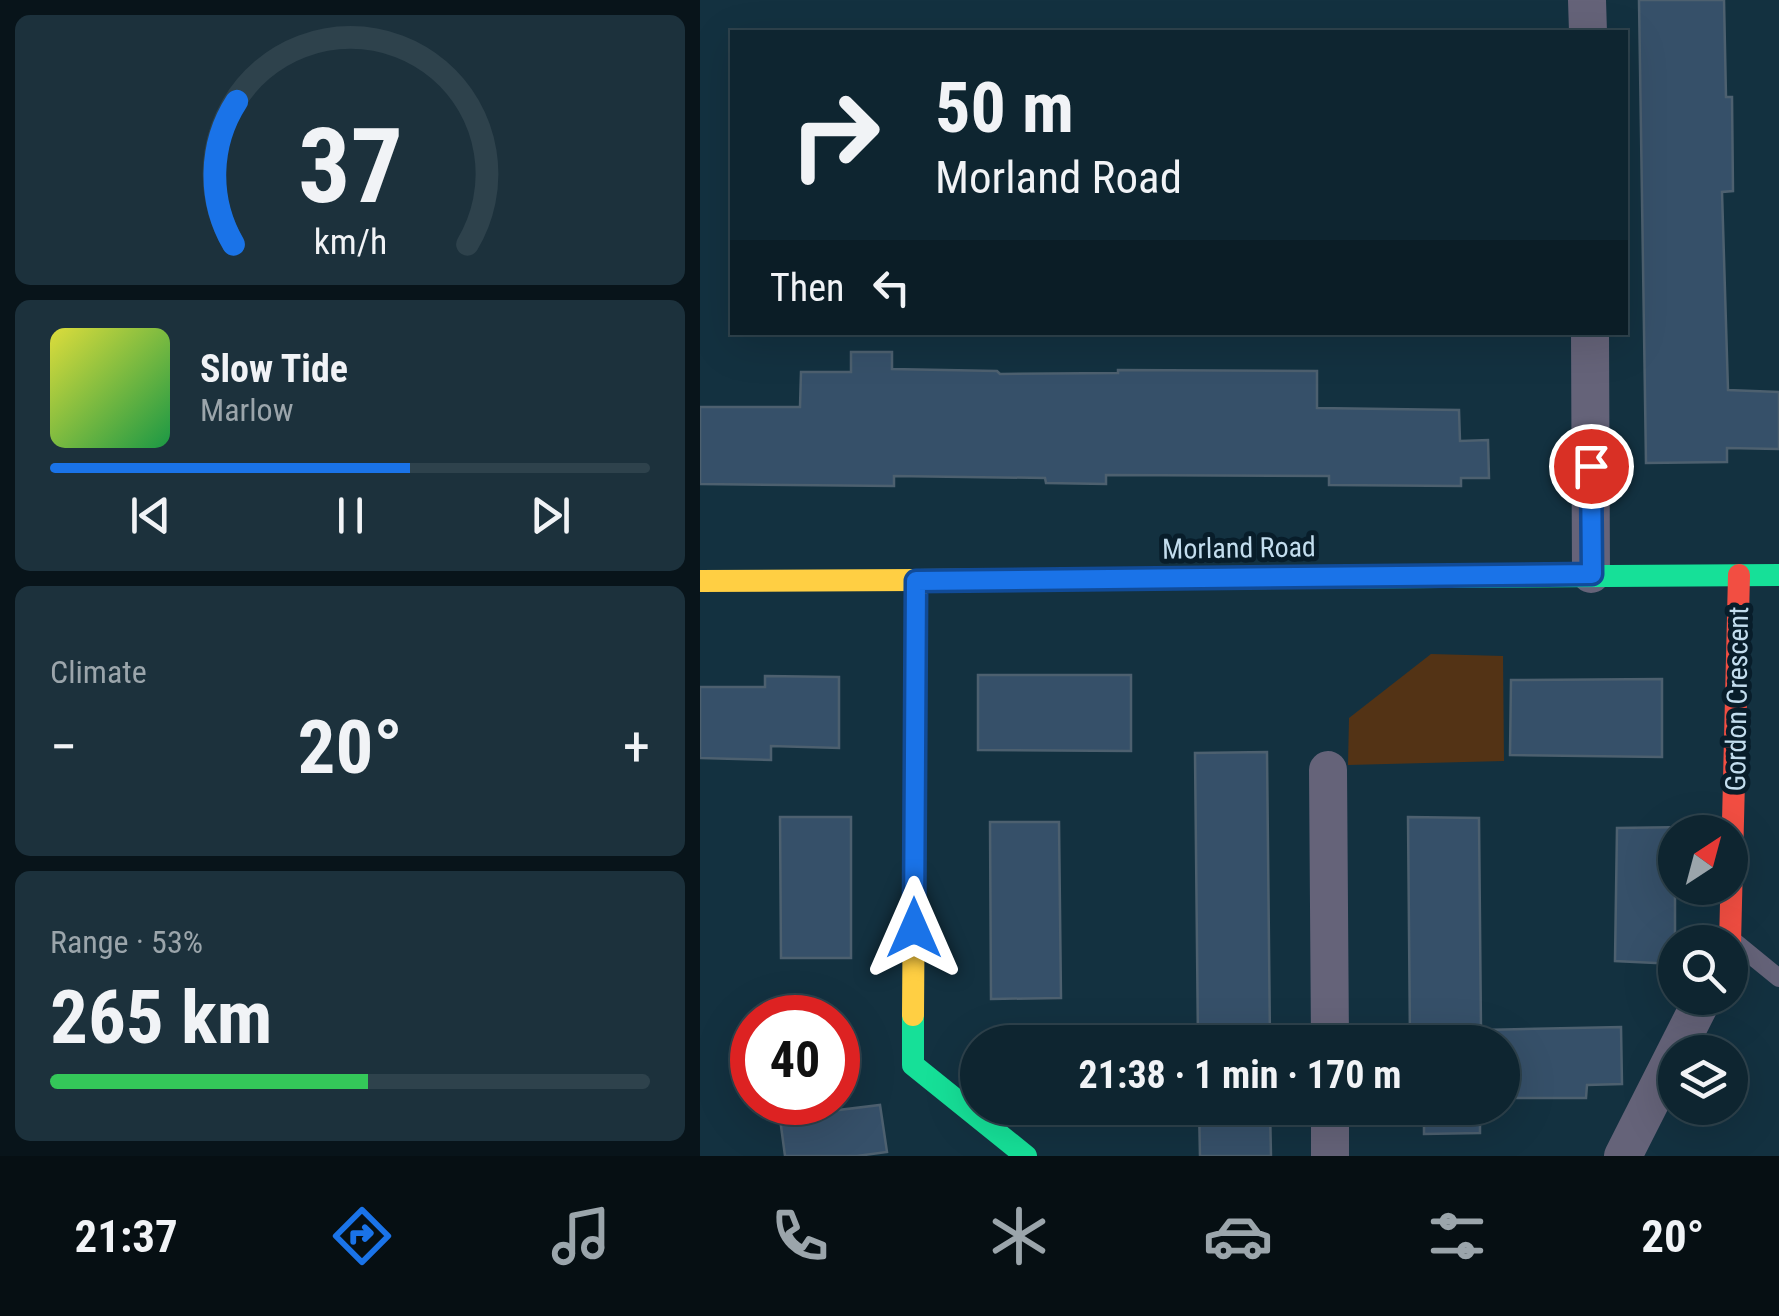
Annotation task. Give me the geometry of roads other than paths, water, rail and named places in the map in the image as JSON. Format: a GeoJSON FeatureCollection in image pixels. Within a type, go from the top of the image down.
{"type":"FeatureCollection","features":[{"type":"Feature","properties":{"kind":"main road","name":"Morland Road"},"geometry":{"type":"LineString","coordinates":[[700,580],[1779,574]]}},
{"type":"Feature","properties":{"kind":"main road","name":"Gordon Crescent"},"geometry":{"type":"LineString","coordinates":[[1731,925],[1739,575]]}},
{"type":"Feature","properties":{"kind":"main road"},"geometry":{"type":"LineString","coordinates":[[916,581],[912,1066],[1026,1156]]}},
{"type":"Feature","properties":{"kind":"street"},"geometry":{"type":"LineString","coordinates":[[1588,0],[1588,30]]}},
{"type":"Feature","properties":{"kind":"street"},"geometry":{"type":"LineString","coordinates":[[1590,335],[1592,574]]}},
{"type":"Feature","properties":{"kind":"street"},"geometry":{"type":"LineString","coordinates":[[1328,770],[1330,1025]]}},
{"type":"Feature","properties":{"kind":"street"},"geometry":{"type":"LineString","coordinates":[[1623,1156],[1694,1015]]}},
{"type":"Feature","properties":{"kind":"street"},"geometry":{"type":"LineString","coordinates":[[1330,1125],[1330,1156]]}},
{"type":"Feature","properties":{"kind":"lane"},"geometry":{"type":"LineString","coordinates":[[1748,955],[1779,978]]}}]}
